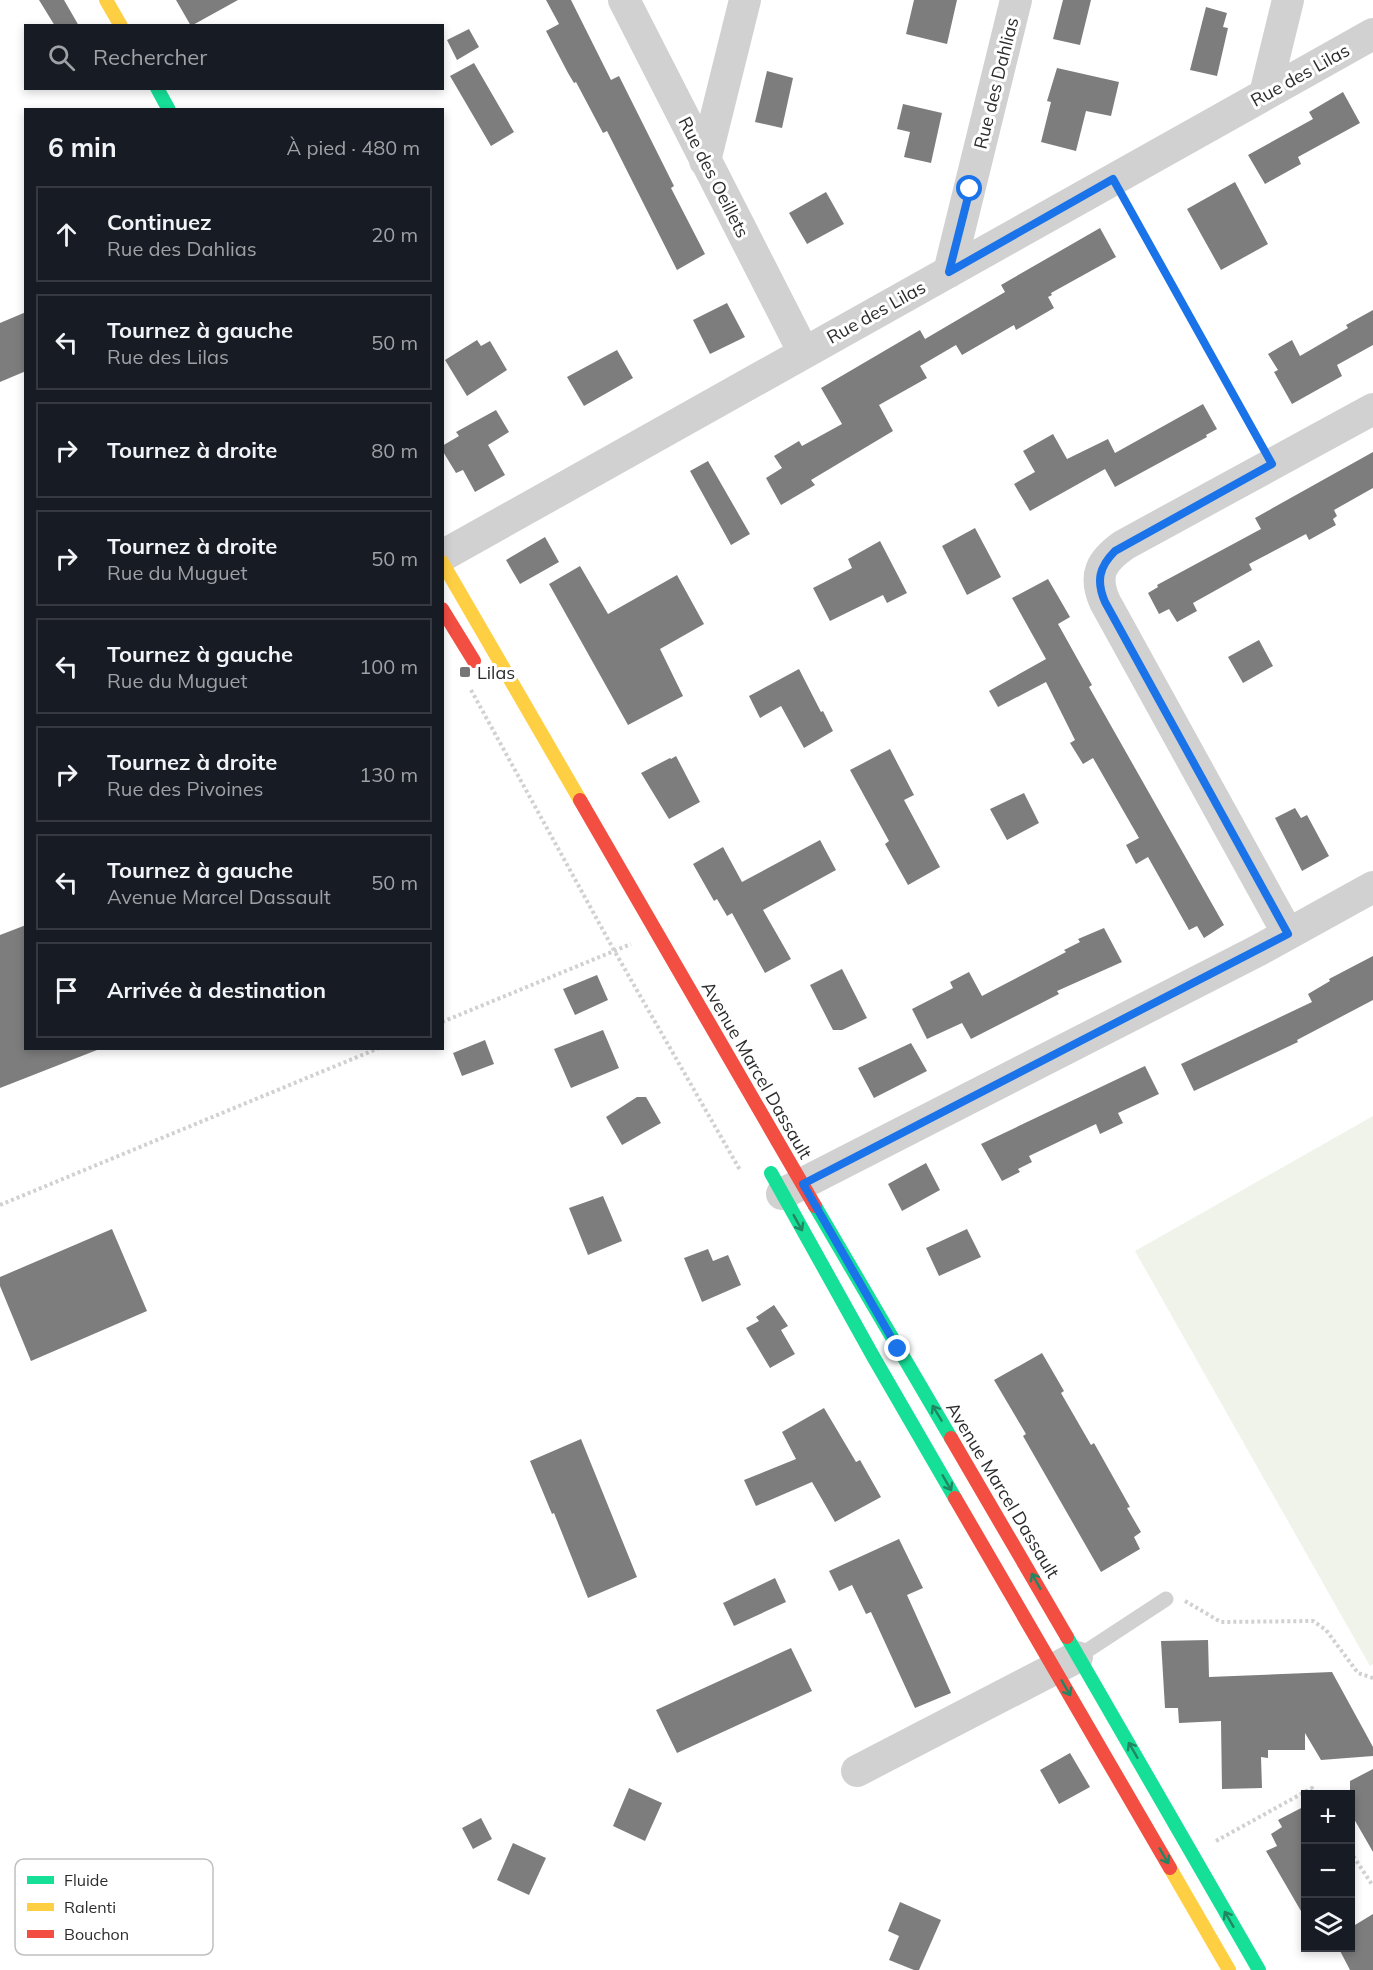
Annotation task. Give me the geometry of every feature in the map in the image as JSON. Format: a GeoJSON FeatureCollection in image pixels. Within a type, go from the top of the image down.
{"type":"FeatureCollection","features":[{"type":"Feature","properties":{"kind":"main road"},"geometry":{"type":"LineString","coordinates":[[106,0],[120,24]]}},
{"type":"Feature","properties":{"kind":"main road"},"geometry":{"type":"LineString","coordinates":[[158,90],[169,108]]}},
{"type":"Feature","properties":{"kind":"main road","name":"Avenue Marcel Dassault"},"geometry":{"type":"LineString","coordinates":[[444,565],[655,931],[792,1189],[1067,1662],[1229,1970]]}},
{"type":"Feature","properties":{"kind":"main road"},"geometry":{"type":"LineString","coordinates":[[444,612],[482,675]]}},
{"type":"Feature","properties":{"kind":"main road","name":"Avenue Marcel Dassault"},"geometry":{"type":"LineString","coordinates":[[763,1159],[792,1189],[874,1359],[1192,1855],[1259,1970]]}},
{"type":"Feature","properties":{"kind":"street","name":"Rue des Oeillets"},"geometry":{"type":"LineString","coordinates":[[624,0],[804,353]]}},
{"type":"Feature","properties":{"kind":"street"},"geometry":{"type":"LineString","coordinates":[[705,161],[745,0]]}},
{"type":"Feature","properties":{"kind":"street","name":"Rue des Dahlias"},"geometry":{"type":"LineString","coordinates":[[949,272],[1016,0]]}},
{"type":"Feature","properties":{"kind":"street"},"geometry":{"type":"LineString","coordinates":[[1265,94],[1288,0]]}},
{"type":"Feature","properties":{"kind":"street","name":"Rue des Lilas"},"geometry":{"type":"LineString","coordinates":[[444,555],[1373,34]]}},
{"type":"Feature","properties":{"kind":"street"},"geometry":{"type":"LineString","coordinates":[[1288,934],[1105,602],[1099,584],[1102,566],[1115,551],[1373,409]]}},
{"type":"Feature","properties":{"kind":"street"},"geometry":{"type":"LineString","coordinates":[[792,1189],[1288,934],[1373,887]]}},
{"type":"Feature","properties":{"kind":"street"},"geometry":{"type":"LineString","coordinates":[[857,1771],[1067,1662]]}},
{"type":"Feature","properties":{"kind":"lane"},"geometry":{"type":"LineString","coordinates":[[1067,1662],[1166,1599]]}},
{"type":"Feature","properties":{"kind":"path"},"geometry":{"type":"LineString","coordinates":[[1113,179],[1272,464]]}},
{"type":"Feature","properties":{"kind":"path"},"geometry":{"type":"LineString","coordinates":[[444,1021],[615,952],[655,931]]}},
{"type":"Feature","properties":{"kind":"path"},"geometry":{"type":"LineString","coordinates":[[0,1205],[374,1050]]}},
{"type":"Feature","properties":{"kind":"path"},"geometry":{"type":"LineString","coordinates":[[1166,1599],[1176,1595],[1221,1622],[1313,1621],[1326,1630],[1358,1673],[1373,1677]]}},
{"type":"Feature","properties":{"kind":"path"},"geometry":{"type":"LineString","coordinates":[[1192,1855],[1301,1794]]}},
{"type":"Feature","properties":{"kind":"path"},"geometry":{"type":"LineString","coordinates":[[1355,1859],[1373,1886]]}},
{"type":"Feature","properties":{"kind":"shaded area"},"geometry":{"type":"Polygon","coordinates":[[[1373,1116],[1373,1664],[1370,1666],[1135,1251],[1373,1116]]]}},
{"type":"Feature","properties":{"kind":"building"},"geometry":{"type":"Polygon","coordinates":[[[39,0],[64,0],[78,24],[54,24],[39,0]]]}},
{"type":"Feature","properties":{"kind":"building"},"geometry":{"type":"Polygon","coordinates":[[[176,0],[238,0],[195,24],[190,24],[176,0]]]}},
{"type":"Feature","properties":{"kind":"building"},"geometry":{"type":"Polygon","coordinates":[[[546,0],[571,0],[611,80],[619,76],[674,186],[671,188],[705,254],[677,270],[607,131],[603,133],[546,31],[559,24],[546,0]]]}},
{"type":"Feature","properties":{"kind":"building"},"geometry":{"type":"Polygon","coordinates":[[[914,0],[957,0],[947,44],[906,34],[914,0]]]}},
{"type":"Feature","properties":{"kind":"building"},"geometry":{"type":"Polygon","coordinates":[[[1063,0],[1091,0],[1080,45],[1053,39],[1063,0]]]}},
{"type":"Feature","properties":{"kind":"building"},"geometry":{"type":"Polygon","coordinates":[[[1206,7],[1227,13],[1223,27],[1228,28],[1217,76],[1190,70],[1206,7]]]}},
{"type":"Feature","properties":{"kind":"building"},"geometry":{"type":"Polygon","coordinates":[[[469,29],[479,47],[457,60],[447,40],[469,29]]]}},
{"type":"Feature","properties":{"kind":"building"},"geometry":{"type":"Polygon","coordinates":[[[474,63],[514,132],[491,146],[450,76],[474,63]]]}},
{"type":"Feature","properties":{"kind":"building"},"geometry":{"type":"Polygon","coordinates":[[[1057,68],[1119,82],[1111,116],[1086,111],[1076,151],[1041,142],[1051,102],[1047,101],[1057,68]]]}},
{"type":"Feature","properties":{"kind":"building"},"geometry":{"type":"Polygon","coordinates":[[[767,71],[793,78],[782,128],[755,122],[767,71]]]}},
{"type":"Feature","properties":{"kind":"building"},"geometry":{"type":"Polygon","coordinates":[[[1343,92],[1360,123],[1298,157],[1301,164],[1265,184],[1248,155],[1313,119],[1309,112],[1343,92]]]}},
{"type":"Feature","properties":{"kind":"building"},"geometry":{"type":"Polygon","coordinates":[[[903,104],[942,113],[931,163],[904,157],[910,132],[897,129],[903,104]]]}},
{"type":"Feature","properties":{"kind":"building"},"geometry":{"type":"Polygon","coordinates":[[[1235,182],[1268,244],[1221,270],[1187,209],[1235,182]]]}},
{"type":"Feature","properties":{"kind":"building"},"geometry":{"type":"Polygon","coordinates":[[[826,192],[844,224],[807,244],[789,213],[826,192]]]}},
{"type":"Feature","properties":{"kind":"building"},"geometry":{"type":"Polygon","coordinates":[[[1100,228],[1116,257],[1051,293],[1052,295],[1048,297],[1054,308],[1016,330],[1014,325],[962,355],[956,345],[920,366],[927,378],[879,405],[893,431],[811,480],[815,485],[781,505],[766,478],[782,468],[774,456],[799,441],[802,446],[842,424],[821,388],[920,330],[925,339],[1005,292],[1001,285],[1100,228]]]}},
{"type":"Feature","properties":{"kind":"building"},"geometry":{"type":"Polygon","coordinates":[[[727,303],[745,337],[710,354],[693,320],[727,303]]]}},
{"type":"Feature","properties":{"kind":"building"},"geometry":{"type":"Polygon","coordinates":[[[1373,310],[1373,345],[1337,365],[1342,376],[1292,404],[1274,372],[1278,370],[1268,354],[1292,340],[1300,356],[1348,328],[1346,325],[1373,310]]]}},
{"type":"Feature","properties":{"kind":"building"},"geometry":{"type":"Polygon","coordinates":[[[24,313],[24,372],[0,382],[0,323],[24,313]]]}},
{"type":"Feature","properties":{"kind":"building"},"geometry":{"type":"Polygon","coordinates":[[[477,340],[481,346],[490,341],[507,370],[467,396],[445,360],[477,340]]]}},
{"type":"Feature","properties":{"kind":"building"},"geometry":{"type":"Polygon","coordinates":[[[617,350],[633,378],[584,406],[567,377],[617,350]]]}},
{"type":"Feature","properties":{"kind":"building"},"geometry":{"type":"Polygon","coordinates":[[[1203,404],[1217,429],[1206,435],[1207,437],[1115,487],[1105,469],[1030,511],[1014,484],[1035,472],[1023,451],[1053,434],[1067,459],[1108,439],[1115,453],[1203,404]]]}},
{"type":"Feature","properties":{"kind":"building"},"geometry":{"type":"Polygon","coordinates":[[[496,410],[509,432],[488,445],[505,475],[475,492],[463,470],[456,473],[444,453],[444,445],[459,436],[456,432],[496,410]]]}},
{"type":"Feature","properties":{"kind":"building"},"geometry":{"type":"Polygon","coordinates":[[[1373,452],[1373,488],[1334,510],[1337,516],[1333,519],[1336,525],[1309,540],[1306,534],[1249,564],[1252,570],[1193,603],[1197,611],[1177,622],[1169,609],[1159,614],[1148,593],[1158,587],[1157,585],[1261,529],[1255,518],[1373,452]]]}},
{"type":"Feature","properties":{"kind":"building"},"geometry":{"type":"Polygon","coordinates":[[[708,461],[750,534],[731,545],[690,471],[708,461]]]}},
{"type":"Feature","properties":{"kind":"building"},"geometry":{"type":"Polygon","coordinates":[[[975,528],[1001,577],[967,595],[942,546],[975,528]]]}},
{"type":"Feature","properties":{"kind":"building"},"geometry":{"type":"Polygon","coordinates":[[[545,537],[559,562],[520,584],[506,560],[545,537]]]}},
{"type":"Feature","properties":{"kind":"building"},"geometry":{"type":"Polygon","coordinates":[[[880,541],[907,593],[887,603],[883,595],[830,621],[813,588],[852,568],[848,559],[880,541]]]}},
{"type":"Feature","properties":{"kind":"building"},"geometry":{"type":"Polygon","coordinates":[[[580,566],[608,614],[677,575],[704,624],[660,649],[683,696],[628,725],[549,584],[580,566]]]}},
{"type":"Feature","properties":{"kind":"building"},"geometry":{"type":"Polygon","coordinates":[[[1048,579],[1070,617],[1058,624],[1092,685],[1089,687],[1224,925],[1204,938],[1197,926],[1189,930],[1148,857],[1136,864],[1126,845],[1139,838],[1093,758],[1083,764],[1070,743],[1075,740],[1046,682],[998,707],[989,691],[1046,659],[1012,598],[1048,579]]]}},
{"type":"Feature","properties":{"kind":"building"},"geometry":{"type":"Polygon","coordinates":[[[1259,640],[1273,666],[1243,683],[1228,657],[1259,640]]]}},
{"type":"Feature","properties":{"kind":"building"},"geometry":{"type":"Polygon","coordinates":[[[799,669],[833,731],[804,748],[781,706],[760,718],[749,696],[799,669]]]}},
{"type":"Feature","properties":{"kind":"building"},"geometry":{"type":"Polygon","coordinates":[[[890,749],[914,795],[904,800],[940,867],[908,885],[885,844],[889,841],[850,770],[890,749]]]}},
{"type":"Feature","properties":{"kind":"building"},"geometry":{"type":"Polygon","coordinates":[[[676,756],[700,802],[669,819],[641,773],[676,756]]]}},
{"type":"Feature","properties":{"kind":"building"},"geometry":{"type":"Polygon","coordinates":[[[1024,793],[1039,823],[1007,840],[990,809],[1024,793]]]}},
{"type":"Feature","properties":{"kind":"building"},"geometry":{"type":"Polygon","coordinates":[[[1295,808],[1301,818],[1307,815],[1329,856],[1302,871],[1275,818],[1295,808]]]}},
{"type":"Feature","properties":{"kind":"building"},"geometry":{"type":"Polygon","coordinates":[[[820,840],[836,870],[763,910],[791,959],[765,973],[732,913],[727,916],[717,899],[714,901],[693,864],[723,847],[742,882],[820,840]]]}},
{"type":"Feature","properties":{"kind":"building"},"geometry":{"type":"Polygon","coordinates":[[[24,926],[24,1050],[97,1050],[0,1088],[0,935],[24,926]]]}},
{"type":"Feature","properties":{"kind":"building"},"geometry":{"type":"Polygon","coordinates":[[[1104,928],[1122,962],[1057,991],[1059,994],[971,1039],[962,1023],[927,1039],[912,1009],[953,988],[950,982],[969,972],[982,996],[1066,952],[1064,950],[1080,942],[1078,939],[1104,928]]]}},
{"type":"Feature","properties":{"kind":"building"},"geometry":{"type":"Polygon","coordinates":[[[1373,956],[1373,1000],[1297,1040],[1298,1042],[1194,1091],[1181,1064],[1312,1002],[1308,994],[1330,981],[1329,979],[1373,956]]]}},
{"type":"Feature","properties":{"kind":"building"},"geometry":{"type":"Polygon","coordinates":[[[842,969],[867,1018],[842,1030],[833,1030],[810,985],[842,969]]]}},
{"type":"Feature","properties":{"kind":"building"},"geometry":{"type":"Polygon","coordinates":[[[597,975],[608,1000],[575,1015],[563,989],[597,975]]]}},
{"type":"Feature","properties":{"kind":"building"},"geometry":{"type":"Polygon","coordinates":[[[603,1030],[619,1068],[571,1088],[554,1049],[603,1030]]]}},
{"type":"Feature","properties":{"kind":"building"},"geometry":{"type":"Polygon","coordinates":[[[485,1040],[494,1064],[462,1076],[453,1053],[485,1040]]]}},
{"type":"Feature","properties":{"kind":"building"},"geometry":{"type":"Polygon","coordinates":[[[911,1043],[927,1071],[874,1098],[858,1068],[911,1043]]]}},
{"type":"Feature","properties":{"kind":"building"},"geometry":{"type":"Polygon","coordinates":[[[1145,1066],[1159,1094],[1118,1113],[1123,1123],[1100,1134],[1096,1124],[1029,1156],[1032,1162],[1018,1169],[1020,1172],[1002,1181],[981,1144],[1145,1066]]]}},
{"type":"Feature","properties":{"kind":"building"},"geometry":{"type":"Polygon","coordinates":[[[637,1097],[646,1097],[661,1123],[622,1145],[606,1117],[637,1097]]]}},
{"type":"Feature","properties":{"kind":"building"},"geometry":{"type":"Polygon","coordinates":[[[926,1163],[940,1190],[902,1211],[888,1184],[926,1163]]]}},
{"type":"Feature","properties":{"kind":"building"},"geometry":{"type":"Polygon","coordinates":[[[603,1196],[622,1241],[588,1255],[569,1208],[603,1196]]]}},
{"type":"Feature","properties":{"kind":"building"},"geometry":{"type":"Polygon","coordinates":[[[112,1229],[147,1311],[31,1361],[0,1286],[0,1277],[112,1229]]]}},
{"type":"Feature","properties":{"kind":"building"},"geometry":{"type":"Polygon","coordinates":[[[967,1229],[981,1257],[939,1276],[926,1248],[967,1229]]]}},
{"type":"Feature","properties":{"kind":"building"},"geometry":{"type":"Polygon","coordinates":[[[708,1249],[713,1261],[728,1255],[741,1285],[702,1302],[684,1258],[708,1249]]]}},
{"type":"Feature","properties":{"kind":"building"},"geometry":{"type":"Polygon","coordinates":[[[774,1305],[788,1326],[781,1330],[795,1354],[770,1368],[746,1328],[759,1321],[756,1317],[774,1305]]]}},
{"type":"Feature","properties":{"kind":"building"},"geometry":{"type":"Polygon","coordinates":[[[1042,1353],[1064,1391],[1061,1393],[1091,1445],[1094,1443],[1130,1507],[1127,1508],[1141,1532],[1134,1537],[1140,1549],[1101,1572],[1023,1436],[1026,1434],[994,1380],[1042,1353]]]}},
{"type":"Feature","properties":{"kind":"building"},"geometry":{"type":"Polygon","coordinates":[[[824,1408],[856,1462],[860,1460],[881,1497],[835,1522],[812,1482],[756,1506],[744,1480],[796,1459],[782,1432],[824,1408]]]}},
{"type":"Feature","properties":{"kind":"building"},"geometry":{"type":"Polygon","coordinates":[[[581,1439],[637,1577],[588,1598],[554,1513],[552,1514],[530,1461],[581,1439]]]}},
{"type":"Feature","properties":{"kind":"building"},"geometry":{"type":"Polygon","coordinates":[[[899,1539],[923,1588],[907,1595],[951,1693],[915,1708],[871,1612],[866,1614],[852,1585],[839,1591],[829,1571],[899,1539]]]}},
{"type":"Feature","properties":{"kind":"building"},"geometry":{"type":"Polygon","coordinates":[[[775,1578],[786,1602],[734,1626],[723,1603],[775,1578]]]}},
{"type":"Feature","properties":{"kind":"building"},"geometry":{"type":"Polygon","coordinates":[[[1208,1640],[1209,1677],[1332,1672],[1373,1747],[1373,1756],[1321,1760],[1305,1733],[1305,1750],[1268,1750],[1268,1758],[1261,1757],[1262,1788],[1222,1789],[1221,1721],[1179,1723],[1178,1708],[1165,1708],[1161,1641],[1208,1640]]]}},
{"type":"Feature","properties":{"kind":"building"},"geometry":{"type":"Polygon","coordinates":[[[791,1648],[812,1691],[677,1753],[656,1710],[791,1648]]]}},
{"type":"Feature","properties":{"kind":"building"},"geometry":{"type":"Polygon","coordinates":[[[1070,1753],[1090,1787],[1059,1804],[1040,1770],[1070,1753]]]}},
{"type":"Feature","properties":{"kind":"building"},"geometry":{"type":"Polygon","coordinates":[[[1373,1769],[1373,1852],[1355,1821],[1355,1790],[1350,1790],[1350,1781],[1373,1769]]]}},
{"type":"Feature","properties":{"kind":"building"},"geometry":{"type":"Polygon","coordinates":[[[629,1788],[662,1803],[645,1841],[613,1826],[629,1788]]]}},
{"type":"Feature","properties":{"kind":"building"},"geometry":{"type":"Polygon","coordinates":[[[1301,1808],[1301,1911],[1266,1851],[1277,1846],[1271,1834],[1282,1827],[1278,1820],[1301,1808]]]}},
{"type":"Feature","properties":{"kind":"building"},"geometry":{"type":"Polygon","coordinates":[[[481,1818],[492,1839],[473,1849],[462,1828],[481,1818]]]}},
{"type":"Feature","properties":{"kind":"building"},"geometry":{"type":"Polygon","coordinates":[[[513,1843],[546,1858],[529,1895],[497,1880],[513,1843]]]}},
{"type":"Feature","properties":{"kind":"building"},"geometry":{"type":"Polygon","coordinates":[[[900,1902],[941,1920],[919,1970],[889,1960],[899,1936],[888,1931],[900,1902]]]}},
{"type":"Feature","properties":{"kind":"building"},"geometry":{"type":"Polygon","coordinates":[[[1373,1914],[1373,1970],[1350,1970],[1341,1952],[1355,1952],[1355,1925],[1373,1914]]]}},
{"type":"Feature","properties":{"kind":"traffic: fast"},"geometry":{"type":"LineString","coordinates":[[158,90],[168,108]]}},
{"type":"Feature","properties":{"kind":"traffic: fast"},"geometry":{"type":"LineString","coordinates":[[771,1173],[955,1498]]}},
{"type":"Feature","properties":{"kind":"traffic: fast"},"geometry":{"type":"LineString","coordinates":[[815,1206],[951,1438]]}},
{"type":"Feature","properties":{"kind":"traffic: fast"},"geometry":{"type":"LineString","coordinates":[[1067,1637],[1259,1970]]}},
{"type":"Feature","properties":{"kind":"traffic: slow"},"geometry":{"type":"LineString","coordinates":[[106,0],[120,24]]}},
{"type":"Feature","properties":{"kind":"traffic: slow"},"geometry":{"type":"LineString","coordinates":[[444,565],[580,800]]}},
{"type":"Feature","properties":{"kind":"traffic: slow"},"geometry":{"type":"LineString","coordinates":[[1170,1868],[1229,1970]]}},
{"type":"Feature","properties":{"kind":"traffic: jam"},"geometry":{"type":"LineString","coordinates":[[444,612],[474,661]]}},
{"type":"Feature","properties":{"kind":"traffic: jam"},"geometry":{"type":"LineString","coordinates":[[580,800],[815,1206]]}},
{"type":"Feature","properties":{"kind":"traffic: jam"},"geometry":{"type":"LineString","coordinates":[[951,1438],[1067,1637]]}},
{"type":"Feature","properties":{"kind":"traffic: jam"},"geometry":{"type":"LineString","coordinates":[[955,1498],[1170,1868]]}},
{"type":"Feature","properties":{"kind":"place","name":"Lilas"},"geometry":{"type":"Point","coordinates":[465,672]}},
{"type":"Feature","properties":{"kind":"route"},"geometry":{"type":"LineString","coordinates":[[898,1349],[803,1184],[1288,934],[1105,602],[1099,584],[1102,566],[1115,551],[1272,464],[1113,179],[949,272],[970,189]]}}]}
